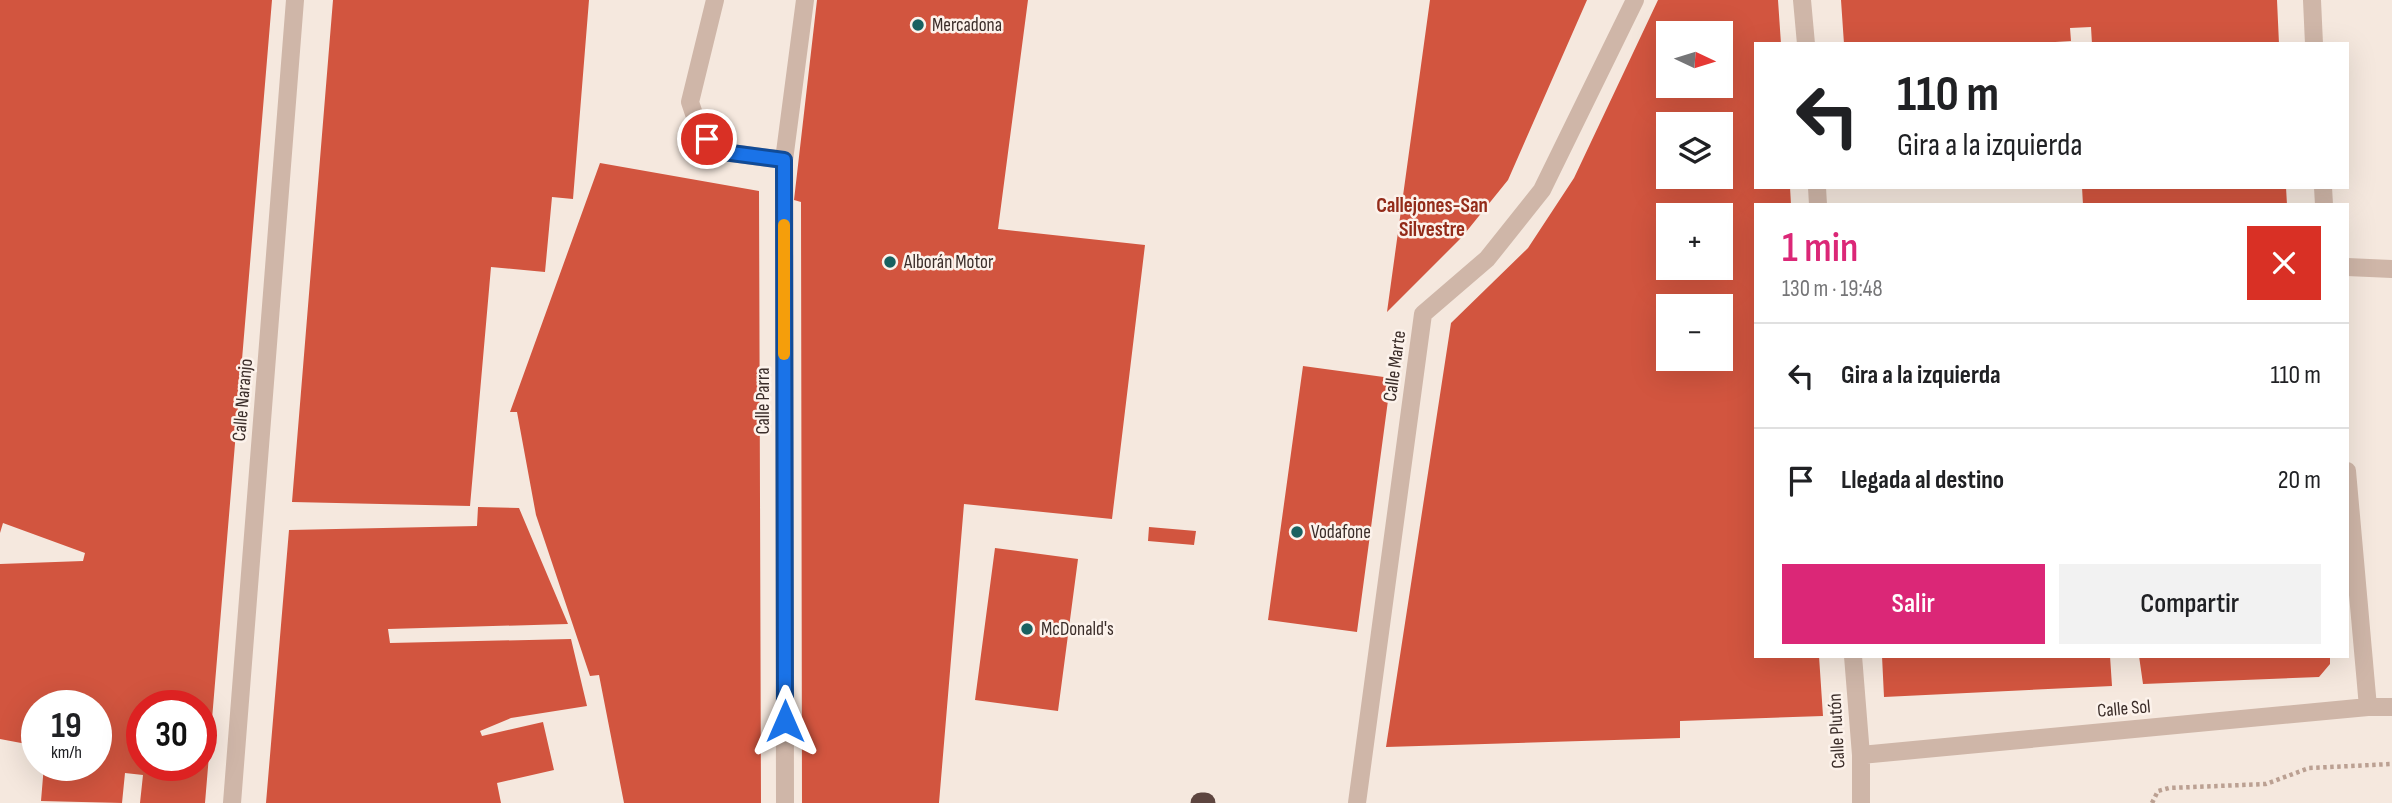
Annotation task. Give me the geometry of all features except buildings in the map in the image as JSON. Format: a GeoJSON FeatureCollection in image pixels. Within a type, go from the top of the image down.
{"type":"FeatureCollection","features":[{"type":"Feature","properties":{"kind":"street","name":"Calle Naranjo"},"geometry":{"type":"LineString","coordinates":[[232,803],[295,0]]}},
{"type":"Feature","properties":{"kind":"street"},"geometry":{"type":"LineString","coordinates":[[715,0],[690,102],[698,126],[716,151],[784,160]]}},
{"type":"Feature","properties":{"kind":"street","name":"Calle Parra"},"geometry":{"type":"LineString","coordinates":[[785,803],[784,160],[804,0]]}},
{"type":"Feature","properties":{"kind":"street","name":"Calle Marte"},"geometry":{"type":"LineString","coordinates":[[1357,803],[1423,314],[1487,259],[1542,190],[1634,0]]}},
{"type":"Feature","properties":{"kind":"street"},"geometry":{"type":"LineString","coordinates":[[1802,0],[1806,42]]}},
{"type":"Feature","properties":{"kind":"street"},"geometry":{"type":"LineString","coordinates":[[2312,0],[2314,42]]}},
{"type":"Feature","properties":{"kind":"street"},"geometry":{"type":"LineString","coordinates":[[2349,267],[2392,269]]}},
{"type":"Feature","properties":{"kind":"street"},"geometry":{"type":"LineString","coordinates":[[2349,493],[2368,707]]}},
{"type":"Feature","properties":{"kind":"street","name":"Calle Plutón"},"geometry":{"type":"LineString","coordinates":[[1853,658],[1861,755],[1861,803]]}},
{"type":"Feature","properties":{"kind":"street","name":"Calle Sol"},"geometry":{"type":"LineString","coordinates":[[1861,755],[2368,707],[2392,707]]}},
{"type":"Feature","properties":{"kind":"path"},"geometry":{"type":"LineString","coordinates":[[2152,803],[2158,791],[2169,788],[2266,784],[2309,768],[2392,764]]}},
{"type":"Feature","properties":{"kind":"slow traffic"},"geometry":{"type":"LineString","coordinates":[[784,225],[784,354]]}},
{"type":"Feature","properties":{"kind":"place","name":"Mercadona"},"geometry":{"type":"Point","coordinates":[918,25]}},
{"type":"Feature","properties":{"kind":"place","name":"Alborán Motor"},"geometry":{"type":"Point","coordinates":[890,262]}},
{"type":"Feature","properties":{"kind":"place","name":"Vodafone"},"geometry":{"type":"Point","coordinates":[1297,532]}},
{"type":"Feature","properties":{"kind":"place","name":"McDonald's"},"geometry":{"type":"Point","coordinates":[1027,629]}},
{"type":"Feature","properties":{"kind":"district","name":"Callejones-San Silvestre"},"geometry":{"type":"Point","coordinates":[1432,217]}},
{"type":"Feature","properties":{"kind":"route"},"geometry":{"type":"LineString","coordinates":[[707,139],[716,151],[784,160],[785,721]]}}]}
